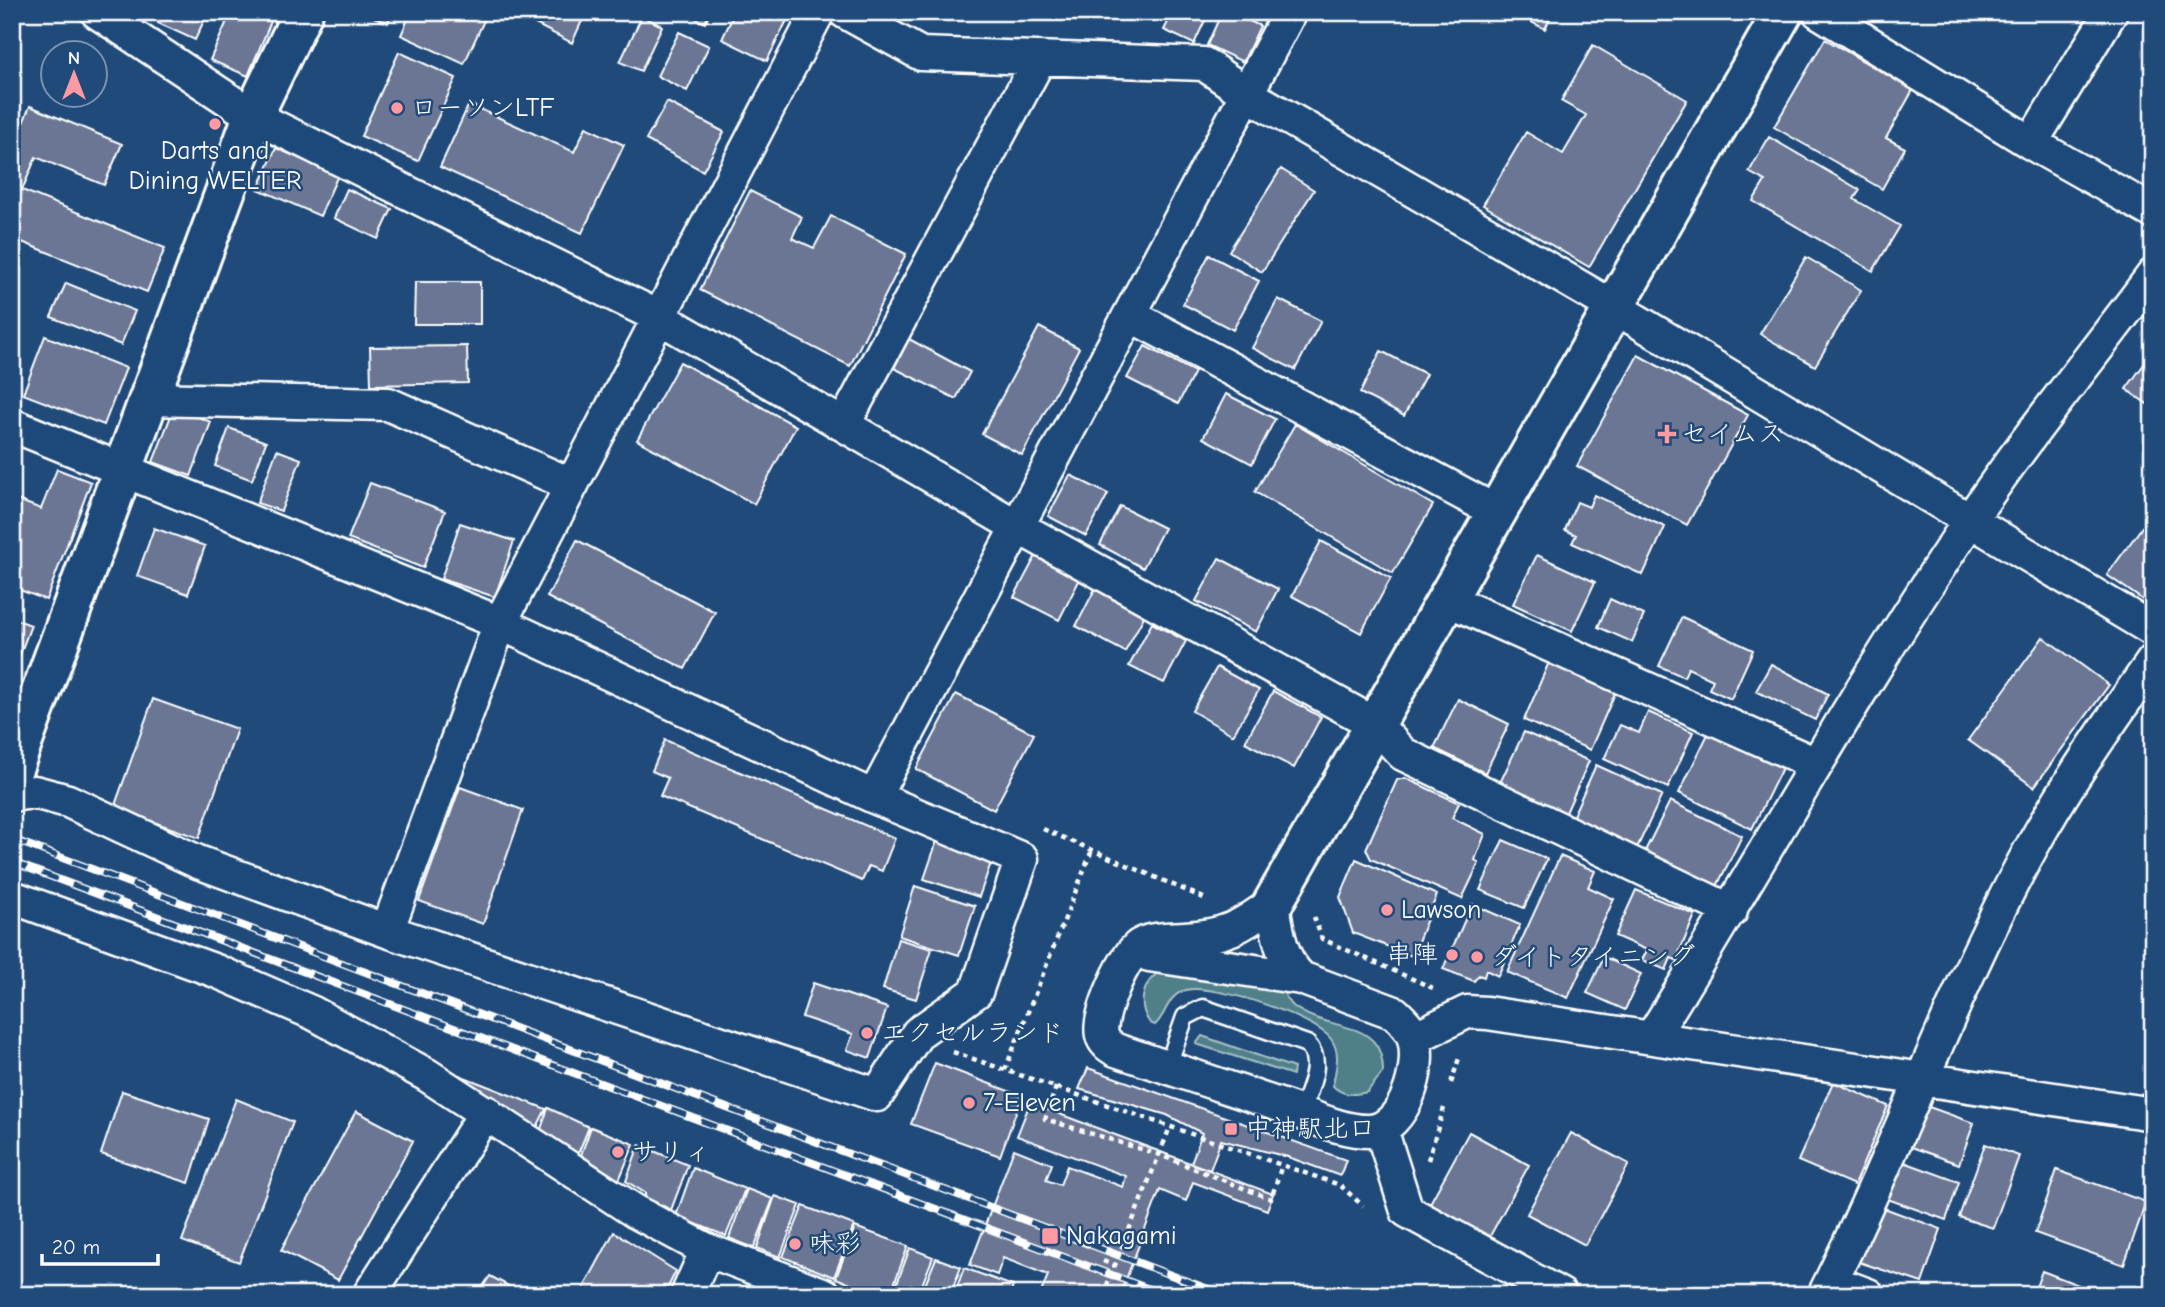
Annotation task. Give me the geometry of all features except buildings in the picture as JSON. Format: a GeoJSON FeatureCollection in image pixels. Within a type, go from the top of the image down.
{"type":"FeatureCollection","features":[{"type":"Feature","properties":{"kind":"street"},"geometry":{"type":"LineString","coordinates":[[97,12],[253,116],[659,317],[1018,527],[1375,724],[1403,754],[1731,911]]}},
{"type":"Feature","properties":{"kind":"street"},"geometry":{"type":"LineString","coordinates":[[12,771],[122,472],[146,399],[253,116],[303,12]]}},
{"type":"Feature","properties":{"kind":"street"},"geometry":{"type":"LineString","coordinates":[[387,931],[500,623],[818,12]]}},
{"type":"Feature","properties":{"kind":"street"},"geometry":{"type":"LineString","coordinates":[[845,12],[921,54],[1204,64],[1247,94],[1614,307],[2153,630]]}},
{"type":"Feature","properties":{"kind":"street"},"geometry":{"type":"LineString","coordinates":[[874,797],[1290,12]]}},
{"type":"Feature","properties":{"kind":"street"},"geometry":{"type":"LineString","coordinates":[[1123,965],[1142,955],[1155,955],[1301,978],[1395,1013],[1407,1024],[1414,1038],[1414,1072],[1395,1119],[1381,1129],[1353,1129],[1301,1113],[1116,1050],[1108,1045],[1102,1036],[1101,1024],[1123,965],[1139,945],[1151,940],[1223,934],[1244,926],[1273,903],[1783,12]]}},
{"type":"Feature","properties":{"kind":"street"},"geometry":{"type":"LineString","coordinates":[[1819,12],[2031,143],[2153,212]]}},
{"type":"Feature","properties":{"kind":"street"},"geometry":{"type":"LineString","coordinates":[[2031,143],[2110,12]]}},
{"type":"Feature","properties":{"kind":"street"},"geometry":{"type":"LineString","coordinates":[[844,424],[1040,58]]}},
{"type":"Feature","properties":{"kind":"street"},"geometry":{"type":"LineString","coordinates":[[1651,1037],[1731,911],[1816,764],[1969,521],[2153,275]]}},
{"type":"Feature","properties":{"kind":"street"},"geometry":{"type":"LineString","coordinates":[[1130,315],[1497,512]]}},
{"type":"Feature","properties":{"kind":"street"},"geometry":{"type":"LineString","coordinates":[[146,399],[388,404],[572,485]]}},
{"type":"Feature","properties":{"kind":"street"},"geometry":{"type":"LineString","coordinates":[[12,425],[122,472],[500,623],[874,797],[1022,859],[976,992],[918,1033],[877,1095],[387,931],[198,862],[68,801],[34,792],[12,795]]}},
{"type":"Feature","properties":{"kind":"street"},"geometry":{"type":"LineString","coordinates":[[1446,599],[1816,764]]}},
{"type":"Feature","properties":{"kind":"street"},"geometry":{"type":"LineString","coordinates":[[1868,1295],[1827,1288],[1919,1081],[2029,852],[2114,715],[2153,661]]}},
{"type":"Feature","properties":{"kind":"street"},"geometry":{"type":"LineString","coordinates":[[12,897],[259,988],[355,1036],[486,1112],[636,1212],[707,1250],[825,1295]]}},
{"type":"Feature","properties":{"kind":"street"},"geometry":{"type":"LineString","coordinates":[[1273,903],[1284,953],[1291,968],[1301,978]]}},
{"type":"Feature","properties":{"kind":"street"},"geometry":{"type":"LineString","coordinates":[[1414,1038],[1467,1012],[1651,1037],[1919,1081],[2153,1114]]}},
{"type":"Feature","properties":{"kind":"street"},"geometry":{"type":"LineString","coordinates":[[369,1295],[486,1112]]}},
{"type":"Feature","properties":{"kind":"street"},"geometry":{"type":"LineString","coordinates":[[1381,1129],[1407,1212],[1561,1295]]}},
{"type":"Feature","properties":{"kind":"street"},"geometry":{"type":"LineString","coordinates":[[687,1295],[707,1250]]}},
{"type":"Feature","properties":{"kind":"lane"},"geometry":{"type":"LineString","coordinates":[[1167,1068],[1185,1017],[1203,1008],[1307,1044],[1315,1052],[1317,1061],[1301,1113]]}},
{"type":"Feature","properties":{"kind":"path"},"geometry":{"type":"LineString","coordinates":[[1033,824],[1214,903]]}},
{"type":"Feature","properties":{"kind":"path"},"geometry":{"type":"LineString","coordinates":[[1005,1070],[1091,850]]}},
{"type":"Feature","properties":{"kind":"path"},"geometry":{"type":"LineString","coordinates":[[1313,915],[1322,939],[1435,989],[1444,988]]}},
{"type":"Feature","properties":{"kind":"path"},"geometry":{"type":"LineString","coordinates":[[1448,1092],[1460,1053]]}},
{"type":"Feature","properties":{"kind":"path"},"geometry":{"type":"LineString","coordinates":[[1056,1087],[1045,1119],[1160,1156],[1271,1199],[1282,1165]]}},
{"type":"Feature","properties":{"kind":"path"},"geometry":{"type":"LineString","coordinates":[[1425,1170],[1444,1105]]}},
{"type":"Feature","properties":{"kind":"path"},"geometry":{"type":"LineString","coordinates":[[1103,1295],[1171,1127]]}},
{"type":"Feature","properties":{"kind":"path"},"geometry":{"type":"LineString","coordinates":[[1103,1261],[1115,1266]]}},
{"type":"Feature","properties":{"kind":"green space"},"geometry":{"type":"Polygon","coordinates":[[[1165,969],[1278,983],[1293,1006],[1307,1015],[1352,1028],[1374,1042],[1381,1054],[1383,1072],[1367,1092],[1341,1092],[1333,1086],[1336,1051],[1331,1039],[1321,1030],[1285,1012],[1218,992],[1199,989],[1180,992],[1171,1000],[1155,1025],[1150,1023],[1143,1008],[1144,993],[1151,979],[1165,969]]]}},
{"type":"Feature","properties":{"kind":"green space"},"geometry":{"type":"Polygon","coordinates":[[[1202,1036],[1294,1068],[1293,1075],[1196,1044],[1202,1036]]]}},
{"type":"Feature","properties":{"kind":"railway"},"geometry":{"type":"LineString","coordinates":[[12,839],[1224,1295]]}},
{"type":"Feature","properties":{"kind":"railway"},"geometry":{"type":"LineString","coordinates":[[12,862],[1165,1295]]}},
{"type":"Feature","properties":{"kind":"place","name":"ローソンLTF"},"geometry":{"type":"Point","coordinates":[397,108]}},
{"type":"Feature","properties":{"kind":"place","name":"Darts and Dining WELTER"},"geometry":{"type":"Point","coordinates":[215,124]}},
{"type":"Feature","properties":{"kind":"place","name":"セイムス"},"geometry":{"type":"Point","coordinates":[1667,434]}},
{"type":"Feature","properties":{"kind":"place","name":"Lawson"},"geometry":{"type":"Point","coordinates":[1387,910]}},
{"type":"Feature","properties":{"kind":"place","name":"串陣"},"geometry":{"type":"Point","coordinates":[1452,955]}},
{"type":"Feature","properties":{"kind":"place","name":"ダイトタイニング"},"geometry":{"type":"Point","coordinates":[1477,957]}},
{"type":"Feature","properties":{"kind":"place","name":"エクセルランド"},"geometry":{"type":"Point","coordinates":[867,1033]}},
{"type":"Feature","properties":{"kind":"place","name":"7-Eleven"},"geometry":{"type":"Point","coordinates":[969,1103]}},
{"type":"Feature","properties":{"kind":"place","name":"中神駅北口"},"geometry":{"type":"Point","coordinates":[1231,1129]}},
{"type":"Feature","properties":{"kind":"place","name":"サリィ"},"geometry":{"type":"Point","coordinates":[618,1152]}},
{"type":"Feature","properties":{"kind":"place","name":"Nakagami"},"geometry":{"type":"Point","coordinates":[1050,1236]}},
{"type":"Feature","properties":{"kind":"place","name":"味彩"},"geometry":{"type":"Point","coordinates":[795,1244]}}]}
